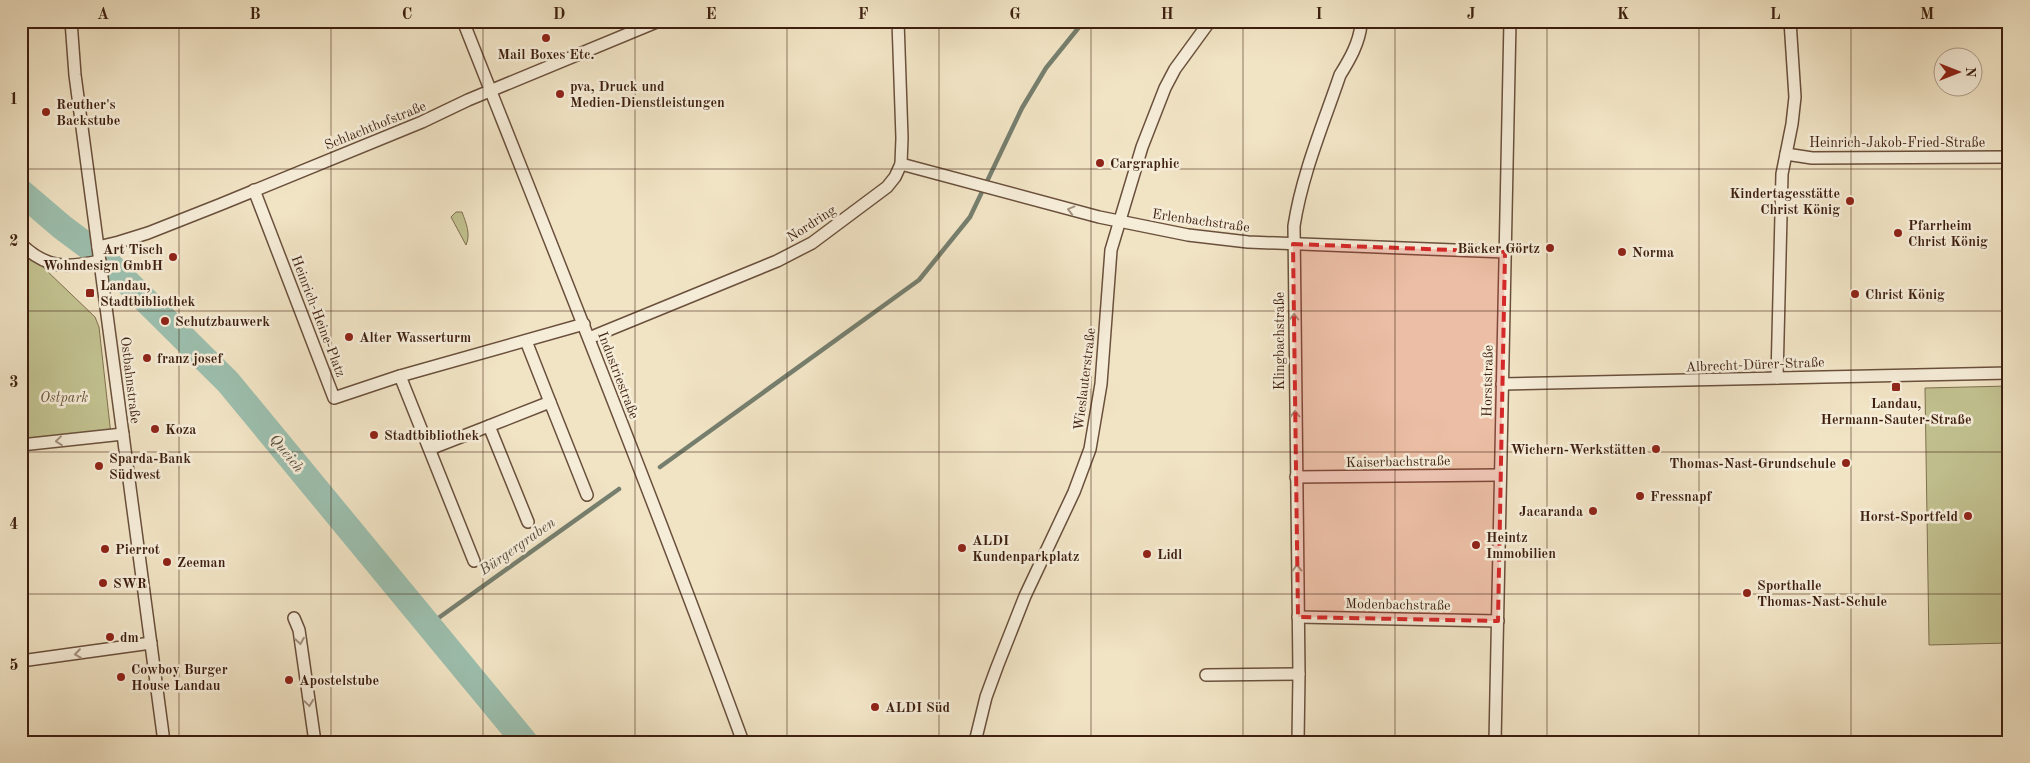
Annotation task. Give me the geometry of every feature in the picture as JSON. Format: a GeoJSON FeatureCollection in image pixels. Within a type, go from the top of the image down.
{"type":"FeatureCollection","features":[{"type":"Feature","properties":{"kind":"street","name":"Ostbahnstraße"},"geometry":{"type":"LineString","coordinates":[[71,21],[74,65],[164,742]]}},
{"type":"Feature","properties":{"kind":"street","name":"Industriestraße"},"geometry":{"type":"LineString","coordinates":[[463,21],[584,324],[712,656],[743,742]]}},
{"type":"Feature","properties":{"kind":"street","name":"Schlachthofstraße"},"geometry":{"type":"LineString","coordinates":[[98,247],[148,233],[430,118],[444,110],[659,21]]}},
{"type":"Feature","properties":{"kind":"street"},"geometry":{"type":"LineString","coordinates":[[898,21],[902,164]]}},
{"type":"Feature","properties":{"kind":"street","name":"Wieslauterstraße"},"geometry":{"type":"LineString","coordinates":[[975,742],[986,697],[997,667],[1025,596],[1074,492],[1090,449],[1101,384],[1111,250],[1142,147],[1165,88],[1186,51],[1210,21]]}},
{"type":"Feature","properties":{"kind":"street","name":"Klingbachstraße"},"geometry":{"type":"LineString","coordinates":[[1298,742],[1299,674],[1294,226],[1300,192],[1340,75],[1348,63],[1360,35],[1362,25],[1357,21]]}},
{"type":"Feature","properties":{"kind":"street","name":"Horststraße"},"geometry":{"type":"LineString","coordinates":[[1495,742],[1510,21]]}},
{"type":"Feature","properties":{"kind":"street"},"geometry":{"type":"LineString","coordinates":[[1777,378],[1782,174],[1795,98],[1790,21]]}},
{"type":"Feature","properties":{"kind":"street","name":"Heinrich-Jakob-Fried-Straße"},"geometry":{"type":"LineString","coordinates":[[1786,154],[1812,158],[2009,157]]}},
{"type":"Feature","properties":{"kind":"street","name":"Erlenbachstraße"},"geometry":{"type":"LineString","coordinates":[[902,164],[1118,222],[1197,237],[1293,244],[1505,252]]}},
{"type":"Feature","properties":{"kind":"street","name":"Nordring"},"geometry":{"type":"LineString","coordinates":[[589,338],[777,261],[802,248],[887,187],[902,164]]}},
{"type":"Feature","properties":{"kind":"street","name":"Heinrich-Heine-Platz"},"geometry":{"type":"LineString","coordinates":[[254,190],[334,398],[400,376]]}},
{"type":"Feature","properties":{"kind":"street"},"geometry":{"type":"LineString","coordinates":[[21,244],[39,259],[54,265],[100,262]]}},
{"type":"Feature","properties":{"kind":"street"},"geometry":{"type":"LineString","coordinates":[[474,561],[400,376],[584,324]]}},
{"type":"Feature","properties":{"kind":"street"},"geometry":{"type":"LineString","coordinates":[[526,341],[587,495]]}},
{"type":"Feature","properties":{"kind":"street","name":"Albrecht-Dürer-Straße"},"geometry":{"type":"LineString","coordinates":[[1502,384],[2009,373]]}},
{"type":"Feature","properties":{"kind":"street"},"geometry":{"type":"LineString","coordinates":[[430,449],[550,402]]}},
{"type":"Feature","properties":{"kind":"street"},"geometry":{"type":"LineString","coordinates":[[490,426],[528,522]]}},
{"type":"Feature","properties":{"kind":"street"},"geometry":{"type":"LineString","coordinates":[[21,446],[123,434]]}},
{"type":"Feature","properties":{"kind":"street","name":"Kaiserbachstraße"},"geometry":{"type":"LineString","coordinates":[[1296,477],[1500,475]]}},
{"type":"Feature","properties":{"kind":"street","name":"Modenbachstraße"},"geometry":{"type":"LineString","coordinates":[[1298,617],[1498,621]]}},
{"type":"Feature","properties":{"kind":"street"},"geometry":{"type":"LineString","coordinates":[[294,618],[299,630],[314,742]]}},
{"type":"Feature","properties":{"kind":"street"},"geometry":{"type":"LineString","coordinates":[[21,661],[151,643]]}},
{"type":"Feature","properties":{"kind":"street"},"geometry":{"type":"LineString","coordinates":[[1206,675],[1299,674]]}},
{"type":"Feature","properties":{"kind":"highlighted area"},"geometry":{"type":"Polygon","coordinates":[[[1293,244],[1505,252],[1498,621],[1298,617],[1293,244]]]}},
{"type":"Feature","properties":{"kind":"green space"},"geometry":{"type":"Polygon","coordinates":[[[456,212],[462,212],[466,224],[468,237],[466,245],[451,217],[456,212]]]}},
{"type":"Feature","properties":{"kind":"green space","name":"Ostpark"},"geometry":{"type":"Polygon","coordinates":[[[21,246],[95,317],[99,327],[111,435],[21,444],[21,246]]]}},
{"type":"Feature","properties":{"kind":"green space","name":"Horst-Sportfeld"},"geometry":{"type":"Polygon","coordinates":[[[2009,386],[2009,643],[1929,645],[1925,388],[2009,386]]]}},
{"type":"Feature","properties":{"kind":"waterway"},"geometry":{"type":"LineString","coordinates":[[660,467],[919,280],[970,217],[1022,108],[1046,68],[1084,21]]}},
{"type":"Feature","properties":{"kind":"waterway","name":"Queich"},"geometry":{"type":"LineString","coordinates":[[21,192],[62,227],[102,257],[228,382],[525,742]]}},
{"type":"Feature","properties":{"kind":"waterway","name":"Bürgergraben"},"geometry":{"type":"LineString","coordinates":[[430,624],[619,489]]}},
{"type":"Feature","properties":{"kind":"place","name":"Mail Boxes Etc."},"geometry":{"type":"Point","coordinates":[546,38]}},
{"type":"Feature","properties":{"kind":"place","name":"pva, Druck und Medien-Dienstleistungen"},"geometry":{"type":"Point","coordinates":[560,94]}},
{"type":"Feature","properties":{"kind":"place","name":"Reuther's Backstube"},"geometry":{"type":"Point","coordinates":[46,112]}},
{"type":"Feature","properties":{"kind":"place","name":"Cargraphic"},"geometry":{"type":"Point","coordinates":[1100,163]}},
{"type":"Feature","properties":{"kind":"place","name":"Kindertagesstätte Christ König"},"geometry":{"type":"Point","coordinates":[1850,201]}},
{"type":"Feature","properties":{"kind":"place","name":"Pfarrheim Christ König"},"geometry":{"type":"Point","coordinates":[1898,233]}},
{"type":"Feature","properties":{"kind":"place","name":"Bäcker Görtz"},"geometry":{"type":"Point","coordinates":[1550,248]}},
{"type":"Feature","properties":{"kind":"place","name":"Norma"},"geometry":{"type":"Point","coordinates":[1622,252]}},
{"type":"Feature","properties":{"kind":"place","name":"Art Tisch Wohndesign GmbH"},"geometry":{"type":"Point","coordinates":[173,257]}},
{"type":"Feature","properties":{"kind":"place","name":"Landau, Stadtbibliothek"},"geometry":{"type":"Point","coordinates":[90,293]}},
{"type":"Feature","properties":{"kind":"place","name":"Christ König"},"geometry":{"type":"Point","coordinates":[1855,294]}},
{"type":"Feature","properties":{"kind":"place","name":"Schutzbauwerk"},"geometry":{"type":"Point","coordinates":[165,321]}},
{"type":"Feature","properties":{"kind":"place","name":"Alter Wasserturm"},"geometry":{"type":"Point","coordinates":[349,337]}},
{"type":"Feature","properties":{"kind":"place","name":"franz josef"},"geometry":{"type":"Point","coordinates":[147,358]}},
{"type":"Feature","properties":{"kind":"place","name":"Landau, Hermann-Sauter-Straße"},"geometry":{"type":"Point","coordinates":[1896,387]}},
{"type":"Feature","properties":{"kind":"place","name":"Koza"},"geometry":{"type":"Point","coordinates":[155,429]}},
{"type":"Feature","properties":{"kind":"place","name":"Stadtbibliothek"},"geometry":{"type":"Point","coordinates":[374,435]}},
{"type":"Feature","properties":{"kind":"place","name":"Wichern-Werkstätten"},"geometry":{"type":"Point","coordinates":[1656,449]}},
{"type":"Feature","properties":{"kind":"place","name":"Thomas-Nast-Grundschule"},"geometry":{"type":"Point","coordinates":[1846,463]}},
{"type":"Feature","properties":{"kind":"place","name":"Sparda-Bank Südwest"},"geometry":{"type":"Point","coordinates":[99,466]}},
{"type":"Feature","properties":{"kind":"place","name":"Fressnapf"},"geometry":{"type":"Point","coordinates":[1640,496]}},
{"type":"Feature","properties":{"kind":"place","name":"Jacaranda"},"geometry":{"type":"Point","coordinates":[1593,511]}},
{"type":"Feature","properties":{"kind":"place","name":"Horst-Sportfeld"},"geometry":{"type":"Point","coordinates":[1968,516]}},
{"type":"Feature","properties":{"kind":"place","name":"Heintz Immobilien"},"geometry":{"type":"Point","coordinates":[1476,545]}},
{"type":"Feature","properties":{"kind":"place","name":"ALDI Kundenparkplatz"},"geometry":{"type":"Point","coordinates":[962,548]}},
{"type":"Feature","properties":{"kind":"place","name":"Pierrot"},"geometry":{"type":"Point","coordinates":[105,549]}},
{"type":"Feature","properties":{"kind":"place","name":"Lidl"},"geometry":{"type":"Point","coordinates":[1147,554]}},
{"type":"Feature","properties":{"kind":"place","name":"Zeeman"},"geometry":{"type":"Point","coordinates":[167,562]}},
{"type":"Feature","properties":{"kind":"place","name":"SWR"},"geometry":{"type":"Point","coordinates":[103,583]}},
{"type":"Feature","properties":{"kind":"place","name":"Sporthalle Thomas-Nast-Schule"},"geometry":{"type":"Point","coordinates":[1747,593]}},
{"type":"Feature","properties":{"kind":"place","name":"dm"},"geometry":{"type":"Point","coordinates":[110,637]}},
{"type":"Feature","properties":{"kind":"place","name":"Cowboy Burger House Landau"},"geometry":{"type":"Point","coordinates":[121,677]}},
{"type":"Feature","properties":{"kind":"place","name":"Apostelstube"},"geometry":{"type":"Point","coordinates":[289,680]}},
{"type":"Feature","properties":{"kind":"place","name":"ALDI Süd"},"geometry":{"type":"Point","coordinates":[875,707]}}]}
